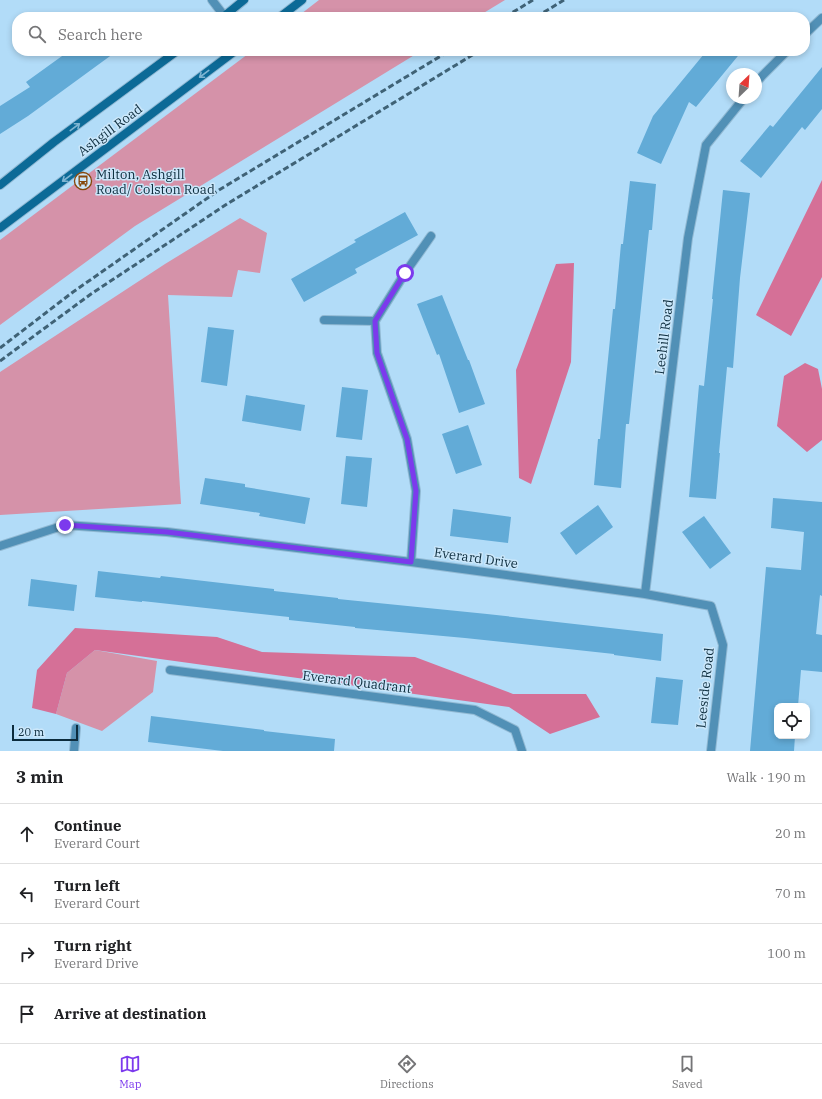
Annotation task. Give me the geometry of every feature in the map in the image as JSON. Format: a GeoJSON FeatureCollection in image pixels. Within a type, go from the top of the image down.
{"type":"FeatureCollection","features":[{"type":"Feature","properties":{"kind":"street"},"geometry":{"type":"LineString","coordinates":[[212,0],[220,12]]}},
{"type":"Feature","properties":{"kind":"street"},"geometry":{"type":"LineString","coordinates":[[230,12],[244,0]]}},
{"type":"Feature","properties":{"kind":"street"},"geometry":{"type":"LineString","coordinates":[[286,12],[302,0]]}},
{"type":"Feature","properties":{"kind":"street"},"geometry":{"type":"LineString","coordinates":[[810,29],[822,18]]}},
{"type":"Feature","properties":{"kind":"street","name":"Ashgill Road"},"geometry":{"type":"LineString","coordinates":[[0,185],[54,142],[170,56]]}},
{"type":"Feature","properties":{"kind":"street","name":"Ashgill Road"},"geometry":{"type":"LineString","coordinates":[[0,228],[228,56]]}},
{"type":"Feature","properties":{"kind":"street"},"geometry":{"type":"LineString","coordinates":[[762,76],[782,56]]}},
{"type":"Feature","properties":{"kind":"street","name":"Leehill Road"},"geometry":{"type":"LineString","coordinates":[[645,594],[688,238],[706,145],[739,104]]}},
{"type":"Feature","properties":{"kind":"street"},"geometry":{"type":"LineString","coordinates":[[411,562],[416,491],[407,439],[377,353],[375,321],[405,273],[432,236]]}},
{"type":"Feature","properties":{"kind":"street"},"geometry":{"type":"LineString","coordinates":[[324,320],[375,321]]}},
{"type":"Feature","properties":{"kind":"street","name":"Everard Drive"},"geometry":{"type":"LineString","coordinates":[[0,546],[65,525],[167,532],[411,562],[645,594],[712,606]]}},
{"type":"Feature","properties":{"kind":"street","name":"Leeside Road"},"geometry":{"type":"LineString","coordinates":[[711,751],[723,645],[712,606]]}},
{"type":"Feature","properties":{"kind":"street","name":"Everard Quadrant"},"geometry":{"type":"LineString","coordinates":[[170,670],[475,710],[514,730],[522,751]]}},
{"type":"Feature","properties":{"kind":"street"},"geometry":{"type":"LineString","coordinates":[[74,751],[76,728]]}},
{"type":"Feature","properties":{"kind":"shaded area"},"geometry":{"type":"Polygon","coordinates":[[[319,0],[505,0],[485,12],[303,12],[319,0]]]}},
{"type":"Feature","properties":{"kind":"shaded area"},"geometry":{"type":"Polygon","coordinates":[[[245,56],[413,56],[135,226],[0,325],[0,240],[245,56]]]}},
{"type":"Feature","properties":{"kind":"shaded area"},"geometry":{"type":"Polygon","coordinates":[[[822,180],[822,277],[791,336],[756,315],[822,180]]]}},
{"type":"Feature","properties":{"kind":"shaded area"},"geometry":{"type":"Polygon","coordinates":[[[240,218],[267,233],[260,273],[238,270],[232,297],[168,295],[181,504],[0,515],[0,372],[165,264],[240,218]]]}},
{"type":"Feature","properties":{"kind":"shaded area"},"geometry":{"type":"Polygon","coordinates":[[[574,263],[571,362],[531,484],[519,478],[516,370],[556,264],[574,263]]]}},
{"type":"Feature","properties":{"kind":"shaded area"},"geometry":{"type":"Polygon","coordinates":[[[805,363],[818,369],[822,389],[822,440],[807,452],[777,426],[784,376],[805,363]]]}},
{"type":"Feature","properties":{"kind":"shaded area"},"geometry":{"type":"Polygon","coordinates":[[[75,628],[217,637],[262,652],[415,657],[513,694],[586,694],[600,717],[550,734],[509,707],[95,650],[67,673],[56,714],[32,708],[37,670],[75,628]]]}},
{"type":"Feature","properties":{"kind":"shaded area"},"geometry":{"type":"Polygon","coordinates":[[[95,650],[157,661],[153,692],[102,731],[56,714],[67,673],[95,650]]]}},
{"type":"Feature","properties":{"kind":"building"},"geometry":{"type":"Polygon","coordinates":[[[62,56],[110,56],[28,116],[0,134],[0,106],[30,87],[26,82],[62,56]]]}},
{"type":"Feature","properties":{"kind":"building"},"geometry":{"type":"Polygon","coordinates":[[[702,56],[738,56],[728,68],[726,68],[726,70],[696,107],[689,102],[661,164],[637,153],[653,116],[702,56]]]}},
{"type":"Feature","properties":{"kind":"building"},"geometry":{"type":"Polygon","coordinates":[[[822,67],[822,109],[805,130],[802,127],[761,178],[740,161],[770,125],[773,127],[822,67]]]}},
{"type":"Feature","properties":{"kind":"building"},"geometry":{"type":"Polygon","coordinates":[[[630,181],[656,184],[652,230],[649,230],[629,424],[626,424],[621,488],[594,485],[613,309],[615,309],[621,244],[623,244],[630,181]]]}},
{"type":"Feature","properties":{"kind":"building"},"geometry":{"type":"Polygon","coordinates":[[[723,190],[750,193],[740,278],[733,368],[727,367],[716,499],[689,497],[699,385],[704,386],[723,190]]]}},
{"type":"Feature","properties":{"kind":"building"},"geometry":{"type":"Polygon","coordinates":[[[405,212],[418,235],[355,269],[357,273],[304,302],[291,279],[356,242],[354,240],[405,212]]]}},
{"type":"Feature","properties":{"kind":"building"},"geometry":{"type":"Polygon","coordinates":[[[442,295],[469,360],[485,404],[459,413],[439,354],[437,355],[417,304],[442,295]]]}},
{"type":"Feature","properties":{"kind":"building"},"geometry":{"type":"Polygon","coordinates":[[[208,327],[234,330],[227,386],[201,382],[208,327]]]}},
{"type":"Feature","properties":{"kind":"building"},"geometry":{"type":"Polygon","coordinates":[[[342,387],[368,390],[362,440],[336,437],[342,387]]]}},
{"type":"Feature","properties":{"kind":"building"},"geometry":{"type":"Polygon","coordinates":[[[246,395],[305,405],[301,431],[242,421],[246,395]]]}},
{"type":"Feature","properties":{"kind":"building"},"geometry":{"type":"Polygon","coordinates":[[[468,425],[482,465],[456,474],[442,434],[468,425]]]}},
{"type":"Feature","properties":{"kind":"building"},"geometry":{"type":"Polygon","coordinates":[[[346,456],[372,458],[367,507],[341,504],[346,456]]]}},
{"type":"Feature","properties":{"kind":"building"},"geometry":{"type":"Polygon","coordinates":[[[205,478],[245,484],[245,487],[310,498],[305,524],[259,516],[260,513],[200,504],[205,478]]]}},
{"type":"Feature","properties":{"kind":"building"},"geometry":{"type":"Polygon","coordinates":[[[773,498],[822,502],[822,596],[820,595],[816,634],[822,635],[822,672],[801,670],[798,703],[774,703],[774,739],[795,739],[794,751],[750,751],[766,567],[801,570],[804,532],[771,528],[773,498]]]}},
{"type":"Feature","properties":{"kind":"building"},"geometry":{"type":"Polygon","coordinates":[[[598,505],[613,527],[576,555],[560,533],[598,505]]]}},
{"type":"Feature","properties":{"kind":"building"},"geometry":{"type":"Polygon","coordinates":[[[453,509],[511,517],[508,543],[450,536],[453,509]]]}},
{"type":"Feature","properties":{"kind":"building"},"geometry":{"type":"Polygon","coordinates":[[[704,516],[731,553],[710,569],[682,532],[704,516]]]}},
{"type":"Feature","properties":{"kind":"building"},"geometry":{"type":"Polygon","coordinates":[[[98,571],[160,578],[161,576],[274,589],[274,591],[338,599],[663,634],[661,661],[614,654],[355,628],[289,620],[289,617],[95,597],[98,571]]]}},
{"type":"Feature","properties":{"kind":"building"},"geometry":{"type":"Polygon","coordinates":[[[31,579],[77,585],[74,611],[28,606],[31,579]]]}},
{"type":"Feature","properties":{"kind":"building"},"geometry":{"type":"Polygon","coordinates":[[[656,677],[683,680],[678,725],[651,723],[656,677]]]}},
{"type":"Feature","properties":{"kind":"building"},"geometry":{"type":"Polygon","coordinates":[[[151,716],[335,739],[334,751],[223,751],[148,742],[151,716]]]}},
{"type":"Feature","properties":{"kind":"railway"},"geometry":{"type":"LineString","coordinates":[[513,12],[533,0]]}},
{"type":"Feature","properties":{"kind":"railway"},"geometry":{"type":"LineString","coordinates":[[544,12],[564,0]]}},
{"type":"Feature","properties":{"kind":"railway"},"geometry":{"type":"LineString","coordinates":[[0,348],[73,292],[219,190],[441,56]]}},
{"type":"Feature","properties":{"kind":"railway"},"geometry":{"type":"LineString","coordinates":[[0,361],[91,294],[227,204],[471,56]]}},
{"type":"Feature","properties":{"kind":"place","name":"Milton, Ashgill Road/ Colston Road"},"geometry":{"type":"Point","coordinates":[83,181]}},
{"type":"Feature","properties":{"kind":"route"},"geometry":{"type":"LineString","coordinates":[[65,525],[167,532],[411,562],[416,491],[407,439],[377,353],[375,321],[405,273]]}}]}
